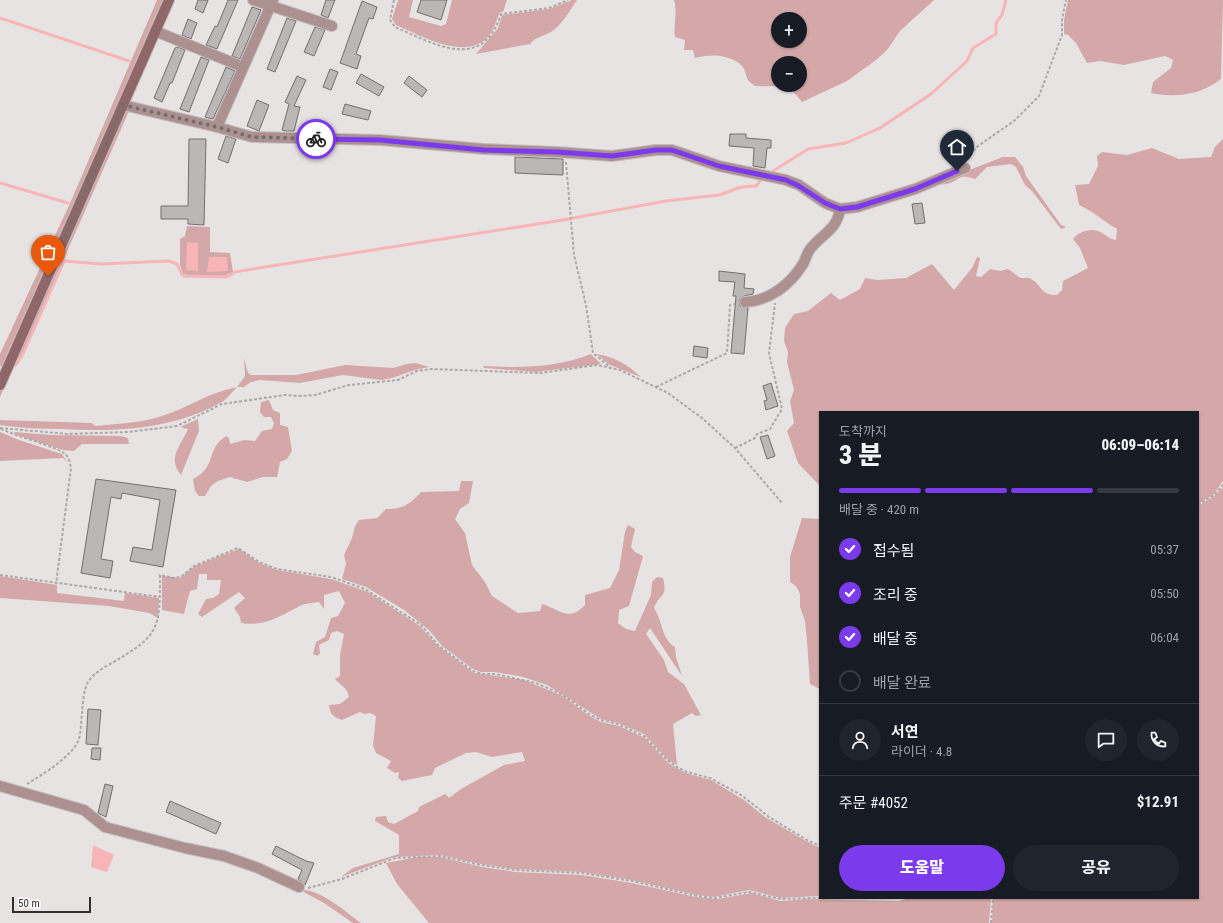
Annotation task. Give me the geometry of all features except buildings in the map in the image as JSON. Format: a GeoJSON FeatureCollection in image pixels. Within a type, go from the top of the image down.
{"type":"FeatureCollection","features":[{"type":"Feature","properties":{"kind":"street"},"geometry":{"type":"LineString","coordinates":[[0,385],[169,0]]}},
{"type":"Feature","properties":{"kind":"street"},"geometry":{"type":"LineString","coordinates":[[253,0],[271,3],[332,26]]}},
{"type":"Feature","properties":{"kind":"street"},"geometry":{"type":"LineString","coordinates":[[217,127],[271,3]]}},
{"type":"Feature","properties":{"kind":"street"},"geometry":{"type":"LineString","coordinates":[[155,31],[243,67]]}},
{"type":"Feature","properties":{"kind":"street"},"geometry":{"type":"LineString","coordinates":[[123,105],[217,127],[252,137],[380,140],[484,150],[565,152],[612,156],[656,150],[672,150],[719,166],[786,180],[799,186],[825,203],[840,209],[857,207],[915,189],[961,170]]}},
{"type":"Feature","properties":{"kind":"street"},"geometry":{"type":"LineString","coordinates":[[746,302],[759,301],[778,290],[795,275],[803,264],[809,249],[831,230],[839,219],[840,209]]}},
{"type":"Feature","properties":{"kind":"street"},"geometry":{"type":"LineString","coordinates":[[0,786],[84,810],[105,827],[185,848],[224,856],[258,868],[299,887]]}},
{"type":"Feature","properties":{"kind":"path"},"geometry":{"type":"LineString","coordinates":[[394,0],[390,20],[395,27],[440,46],[471,50],[479,47],[488,40],[496,28],[500,14],[549,8],[568,0]]}},
{"type":"Feature","properties":{"kind":"path"},"geometry":{"type":"LineString","coordinates":[[961,170],[967,157],[978,146],[1014,121],[1039,96],[1062,35],[1062,20],[1066,0]]}},
{"type":"Feature","properties":{"kind":"path"},"geometry":{"type":"LineString","coordinates":[[565,152],[574,255],[578,265],[586,304],[593,353],[610,368]]}},
{"type":"Feature","properties":{"kind":"path"},"geometry":{"type":"LineString","coordinates":[[735,448],[755,438],[757,434],[770,428],[782,409],[769,354],[778,290]]}},
{"type":"Feature","properties":{"kind":"path"},"geometry":{"type":"LineString","coordinates":[[656,387],[727,353],[730,305],[746,302]]}},
{"type":"Feature","properties":{"kind":"path"},"geometry":{"type":"LineString","coordinates":[[0,428],[68,434],[128,432],[177,426],[222,404],[285,395],[315,395],[349,385],[398,380],[417,371],[431,369],[540,373],[589,366],[610,368],[668,393],[702,418],[735,448],[782,504]]}},
{"type":"Feature","properties":{"kind":"path"},"geometry":{"type":"LineString","coordinates":[[0,428],[13,435],[58,449],[65,453],[69,459],[71,468],[56,584]]}},
{"type":"Feature","properties":{"kind":"path"},"geometry":{"type":"LineString","coordinates":[[1199,504],[1214,496],[1223,485]]}},
{"type":"Feature","properties":{"kind":"path"},"geometry":{"type":"LineString","coordinates":[[16,790],[43,774],[72,750],[79,739],[84,695],[89,681],[104,667],[132,652],[147,639],[157,624],[160,597],[160,575],[174,578],[182,576],[194,566],[238,548],[259,562],[277,569],[331,577],[365,589],[421,625],[439,646],[474,671],[524,679],[548,687],[563,695],[589,714],[601,720],[618,724],[644,736],[667,760],[677,767],[687,772],[710,778],[741,795],[769,817],[819,846]]}},
{"type":"Feature","properties":{"kind":"path"},"geometry":{"type":"LineString","coordinates":[[0,575],[56,584],[118,590],[160,597]]}},
{"type":"Feature","properties":{"kind":"path"},"geometry":{"type":"LineString","coordinates":[[299,887],[310,888],[342,878],[395,858],[440,856],[481,865],[516,870],[582,873],[632,881],[697,896],[715,898],[750,892],[780,899],[819,898]]}},
{"type":"Feature","properties":{"kind":"path"},"geometry":{"type":"LineString","coordinates":[[991,923],[992,899]]}},
{"type":"Feature","properties":{"kind":"shaded area"},"geometry":{"type":"Polygon","coordinates":[[[157,0],[166,0],[0,381],[0,369],[2,370],[3,367],[0,366],[0,354],[71,201],[157,0]]]}},
{"type":"Feature","properties":{"kind":"shaded area"},"geometry":{"type":"Polygon","coordinates":[[[398,0],[413,0],[409,17],[441,26],[446,24],[452,0],[507,0],[503,12],[500,12],[486,39],[476,45],[465,47],[441,44],[396,25],[392,19],[398,0]]]}},
{"type":"Feature","properties":{"kind":"shaded area"},"geometry":{"type":"Polygon","coordinates":[[[572,0],[577,0],[566,17],[548,34],[537,38],[530,44],[476,54],[498,28],[502,15],[549,9],[572,0]]]}},
{"type":"Feature","properties":{"kind":"shaded area"},"geometry":{"type":"Polygon","coordinates":[[[674,0],[934,0],[900,31],[887,50],[876,60],[847,81],[802,102],[793,92],[807,92],[807,56],[771,56],[771,86],[755,86],[749,82],[745,70],[736,61],[719,56],[695,58],[693,50],[684,50],[685,40],[675,37],[676,14],[674,0]]]}},
{"type":"Feature","properties":{"kind":"shaded area"},"geometry":{"type":"Polygon","coordinates":[[[1068,0],[1223,0],[1221,79],[1205,89],[1188,94],[1170,95],[1151,93],[1153,82],[1171,68],[1173,60],[1165,56],[1124,65],[1100,61],[1087,63],[1076,43],[1068,35],[1064,34],[1064,20],[1068,0]]]}},
{"type":"Feature","properties":{"kind":"shaded area"},"geometry":{"type":"Polygon","coordinates":[[[127,107],[129,111],[21,356],[14,367],[0,397],[0,390],[127,107]]]}},
{"type":"Feature","properties":{"kind":"shaded area"},"geometry":{"type":"Polygon","coordinates":[[[1223,139],[1223,481],[1214,494],[1199,503],[1199,411],[819,411],[819,485],[798,463],[787,431],[794,423],[790,401],[794,390],[787,362],[788,352],[784,341],[785,328],[794,314],[808,311],[831,293],[840,300],[860,289],[865,278],[877,280],[906,278],[932,264],[954,290],[972,268],[977,257],[980,258],[976,276],[981,277],[990,269],[1000,271],[1008,269],[1022,278],[1028,278],[1035,281],[1048,294],[1057,295],[1062,290],[1063,281],[1088,268],[1080,248],[1073,239],[1076,236],[1082,232],[1095,230],[1116,240],[1117,229],[1079,205],[1075,185],[1089,184],[1098,166],[1097,156],[1102,152],[1127,155],[1152,148],[1179,159],[1211,157],[1215,147],[1223,139]]]}},
{"type":"Feature","properties":{"kind":"shaded area"},"geometry":{"type":"Polygon","coordinates":[[[1003,157],[1015,157],[1023,167],[1026,176],[1061,225],[1066,227],[1061,229],[1032,191],[1025,185],[1016,167],[1011,164],[987,167],[975,179],[961,177],[951,183],[930,185],[1003,157]]]}},
{"type":"Feature","properties":{"kind":"shaded area"},"geometry":{"type":"Polygon","coordinates":[[[187,226],[210,227],[210,252],[230,253],[233,272],[215,277],[183,274],[180,265],[180,239],[185,236],[187,226]]]}},
{"type":"Feature","properties":{"kind":"shaded area"},"geometry":{"type":"Polygon","coordinates":[[[187,242],[198,243],[198,271],[186,270],[187,242]]]}},
{"type":"Feature","properties":{"kind":"shaded area"},"geometry":{"type":"Polygon","coordinates":[[[209,257],[227,257],[228,271],[207,272],[209,257]]]}},
{"type":"Feature","properties":{"kind":"shaded area"},"geometry":{"type":"Polygon","coordinates":[[[591,354],[601,364],[536,372],[484,368],[483,366],[538,366],[565,362],[591,354]]]}},
{"type":"Feature","properties":{"kind":"shaded area"},"geometry":{"type":"Polygon","coordinates":[[[596,354],[609,357],[620,362],[631,368],[641,377],[610,365],[596,354]]]}},
{"type":"Feature","properties":{"kind":"shaded area"},"geometry":{"type":"Polygon","coordinates":[[[244,358],[248,373],[251,375],[296,375],[345,365],[394,368],[406,364],[416,363],[429,367],[381,380],[343,375],[300,383],[260,380],[251,382],[244,387],[237,387],[245,376],[244,358]]]}},
{"type":"Feature","properties":{"kind":"shaded area"},"geometry":{"type":"Polygon","coordinates":[[[237,387],[224,401],[203,411],[164,424],[102,430],[30,428],[0,425],[0,420],[92,423],[95,426],[135,422],[169,414],[227,389],[237,387]]]}},
{"type":"Feature","properties":{"kind":"shaded area"},"geometry":{"type":"Polygon","coordinates":[[[269,400],[273,410],[280,413],[280,425],[288,427],[292,451],[287,459],[280,462],[277,477],[263,477],[247,482],[230,477],[218,481],[211,486],[205,496],[199,496],[195,491],[193,479],[206,469],[213,452],[220,441],[226,436],[229,438],[230,444],[244,440],[255,441],[262,431],[272,429],[274,423],[271,417],[264,417],[260,412],[261,402],[269,400]]]}},
{"type":"Feature","properties":{"kind":"shaded area"},"geometry":{"type":"Polygon","coordinates":[[[198,419],[199,431],[181,475],[177,469],[175,458],[176,452],[188,429],[180,427],[198,419]]]}},
{"type":"Feature","properties":{"kind":"shaded area"},"geometry":{"type":"Polygon","coordinates":[[[0,432],[62,454],[68,463],[63,458],[0,461],[0,432]]]}},
{"type":"Feature","properties":{"kind":"shaded area"},"geometry":{"type":"Polygon","coordinates":[[[14,432],[51,435],[121,436],[128,438],[129,444],[82,444],[74,451],[63,450],[14,434],[14,432]]]}},
{"type":"Feature","properties":{"kind":"shaded area"},"geometry":{"type":"Polygon","coordinates":[[[461,481],[473,481],[469,503],[460,509],[455,519],[465,533],[472,565],[485,582],[492,596],[518,613],[540,611],[542,604],[564,613],[574,613],[585,605],[585,595],[610,588],[619,570],[625,532],[628,525],[635,529],[631,547],[635,552],[643,556],[629,606],[619,610],[618,623],[626,629],[635,631],[651,595],[652,582],[657,577],[663,578],[665,589],[663,595],[656,603],[654,608],[667,639],[670,644],[675,647],[676,657],[682,676],[650,628],[646,634],[664,660],[668,672],[684,684],[701,715],[696,716],[692,713],[673,724],[677,765],[668,760],[644,734],[618,723],[601,719],[547,685],[523,677],[495,672],[481,672],[473,669],[442,646],[429,630],[404,610],[366,587],[342,579],[346,564],[344,555],[352,538],[355,526],[359,520],[377,518],[386,509],[406,505],[421,492],[459,491],[461,481]]]}},
{"type":"Feature","properties":{"kind":"shaded area"},"geometry":{"type":"Polygon","coordinates":[[[1223,487],[1223,923],[992,923],[993,899],[1199,899],[1199,505],[1213,497],[1223,487]]]}},
{"type":"Feature","properties":{"kind":"shaded area"},"geometry":{"type":"Polygon","coordinates":[[[802,518],[819,519],[819,688],[810,684],[805,621],[800,607],[800,594],[796,586],[790,582],[790,557],[802,518]]]}},
{"type":"Feature","properties":{"kind":"shaded area"},"geometry":{"type":"Polygon","coordinates":[[[239,549],[259,563],[277,570],[331,579],[368,592],[420,626],[438,646],[474,673],[524,680],[563,696],[588,715],[601,722],[619,726],[645,738],[668,763],[686,773],[711,780],[744,800],[765,817],[819,848],[819,896],[780,898],[749,890],[714,897],[697,895],[632,880],[581,872],[515,869],[481,864],[440,855],[394,857],[341,877],[353,868],[399,854],[399,835],[375,821],[376,817],[386,816],[388,822],[394,824],[418,811],[419,807],[445,794],[449,798],[461,789],[504,765],[525,761],[522,752],[492,757],[476,752],[466,753],[435,768],[432,775],[402,781],[398,778],[399,772],[395,773],[387,768],[391,761],[376,753],[373,746],[376,716],[370,713],[364,714],[360,712],[342,720],[336,718],[330,711],[329,705],[340,704],[349,697],[345,689],[335,679],[340,676],[340,655],[344,634],[337,631],[331,633],[329,640],[319,645],[320,653],[318,656],[313,654],[316,642],[325,637],[331,618],[338,616],[345,603],[339,591],[324,595],[324,609],[319,602],[310,603],[302,605],[272,620],[250,624],[241,623],[240,617],[234,608],[245,598],[239,592],[202,617],[198,614],[206,599],[213,598],[219,594],[221,580],[207,580],[207,574],[199,574],[197,589],[190,591],[184,614],[162,610],[162,576],[180,578],[195,566],[239,549]]]}},
{"type":"Feature","properties":{"kind":"shaded area"},"geometry":{"type":"Polygon","coordinates":[[[0,576],[57,585],[57,593],[124,601],[125,593],[159,598],[158,618],[149,613],[109,606],[0,598],[0,576]]]}},
{"type":"Feature","properties":{"kind":"shaded area"},"geometry":{"type":"Polygon","coordinates":[[[93,845],[114,855],[107,872],[91,867],[93,845]]]}},
{"type":"Feature","properties":{"kind":"shaded area"},"geometry":{"type":"Polygon","coordinates":[[[417,857],[440,857],[482,867],[516,872],[582,875],[632,883],[696,897],[717,899],[752,893],[780,901],[807,899],[899,901],[906,899],[991,899],[989,923],[429,923],[397,884],[386,863],[417,857]]]}},
{"type":"Feature","properties":{"kind":"shaded area"},"geometry":{"type":"Polygon","coordinates":[[[298,889],[307,890],[331,901],[361,923],[353,923],[324,903],[298,889]]]}},
{"type":"Feature","properties":{"kind":"waterway"},"geometry":{"type":"LineString","coordinates":[[770,173],[808,149],[846,143],[880,128],[931,94],[967,61],[973,48],[996,34],[996,23],[1002,15],[1006,0]]}},
{"type":"Feature","properties":{"kind":"waterway"},"geometry":{"type":"LineString","coordinates":[[0,18],[129,61]]}},
{"type":"Feature","properties":{"kind":"waterway"},"geometry":{"type":"LineString","coordinates":[[573,218],[666,201],[719,195],[741,187],[756,186],[763,177]]}},
{"type":"Feature","properties":{"kind":"waterway"},"geometry":{"type":"LineString","coordinates":[[0,183],[68,203]]}},
{"type":"Feature","properties":{"kind":"waterway"},"geometry":{"type":"LineString","coordinates":[[15,366],[22,356],[64,261],[101,264],[169,261],[177,264],[182,275],[184,276],[224,277],[235,272],[569,219]]}},
{"type":"Feature","properties":{"kind":"way so far"},"geometry":{"type":"LineString","coordinates":[[48,276],[123,105],[217,127],[252,137],[316,139]]}},
{"type":"Feature","properties":{"kind":"route"},"geometry":{"type":"LineString","coordinates":[[316,139],[380,140],[484,150],[557,152],[612,156],[656,150],[672,150],[719,166],[786,180],[815,195],[825,203],[840,209],[857,207],[897,195],[957,171]]}}]}
